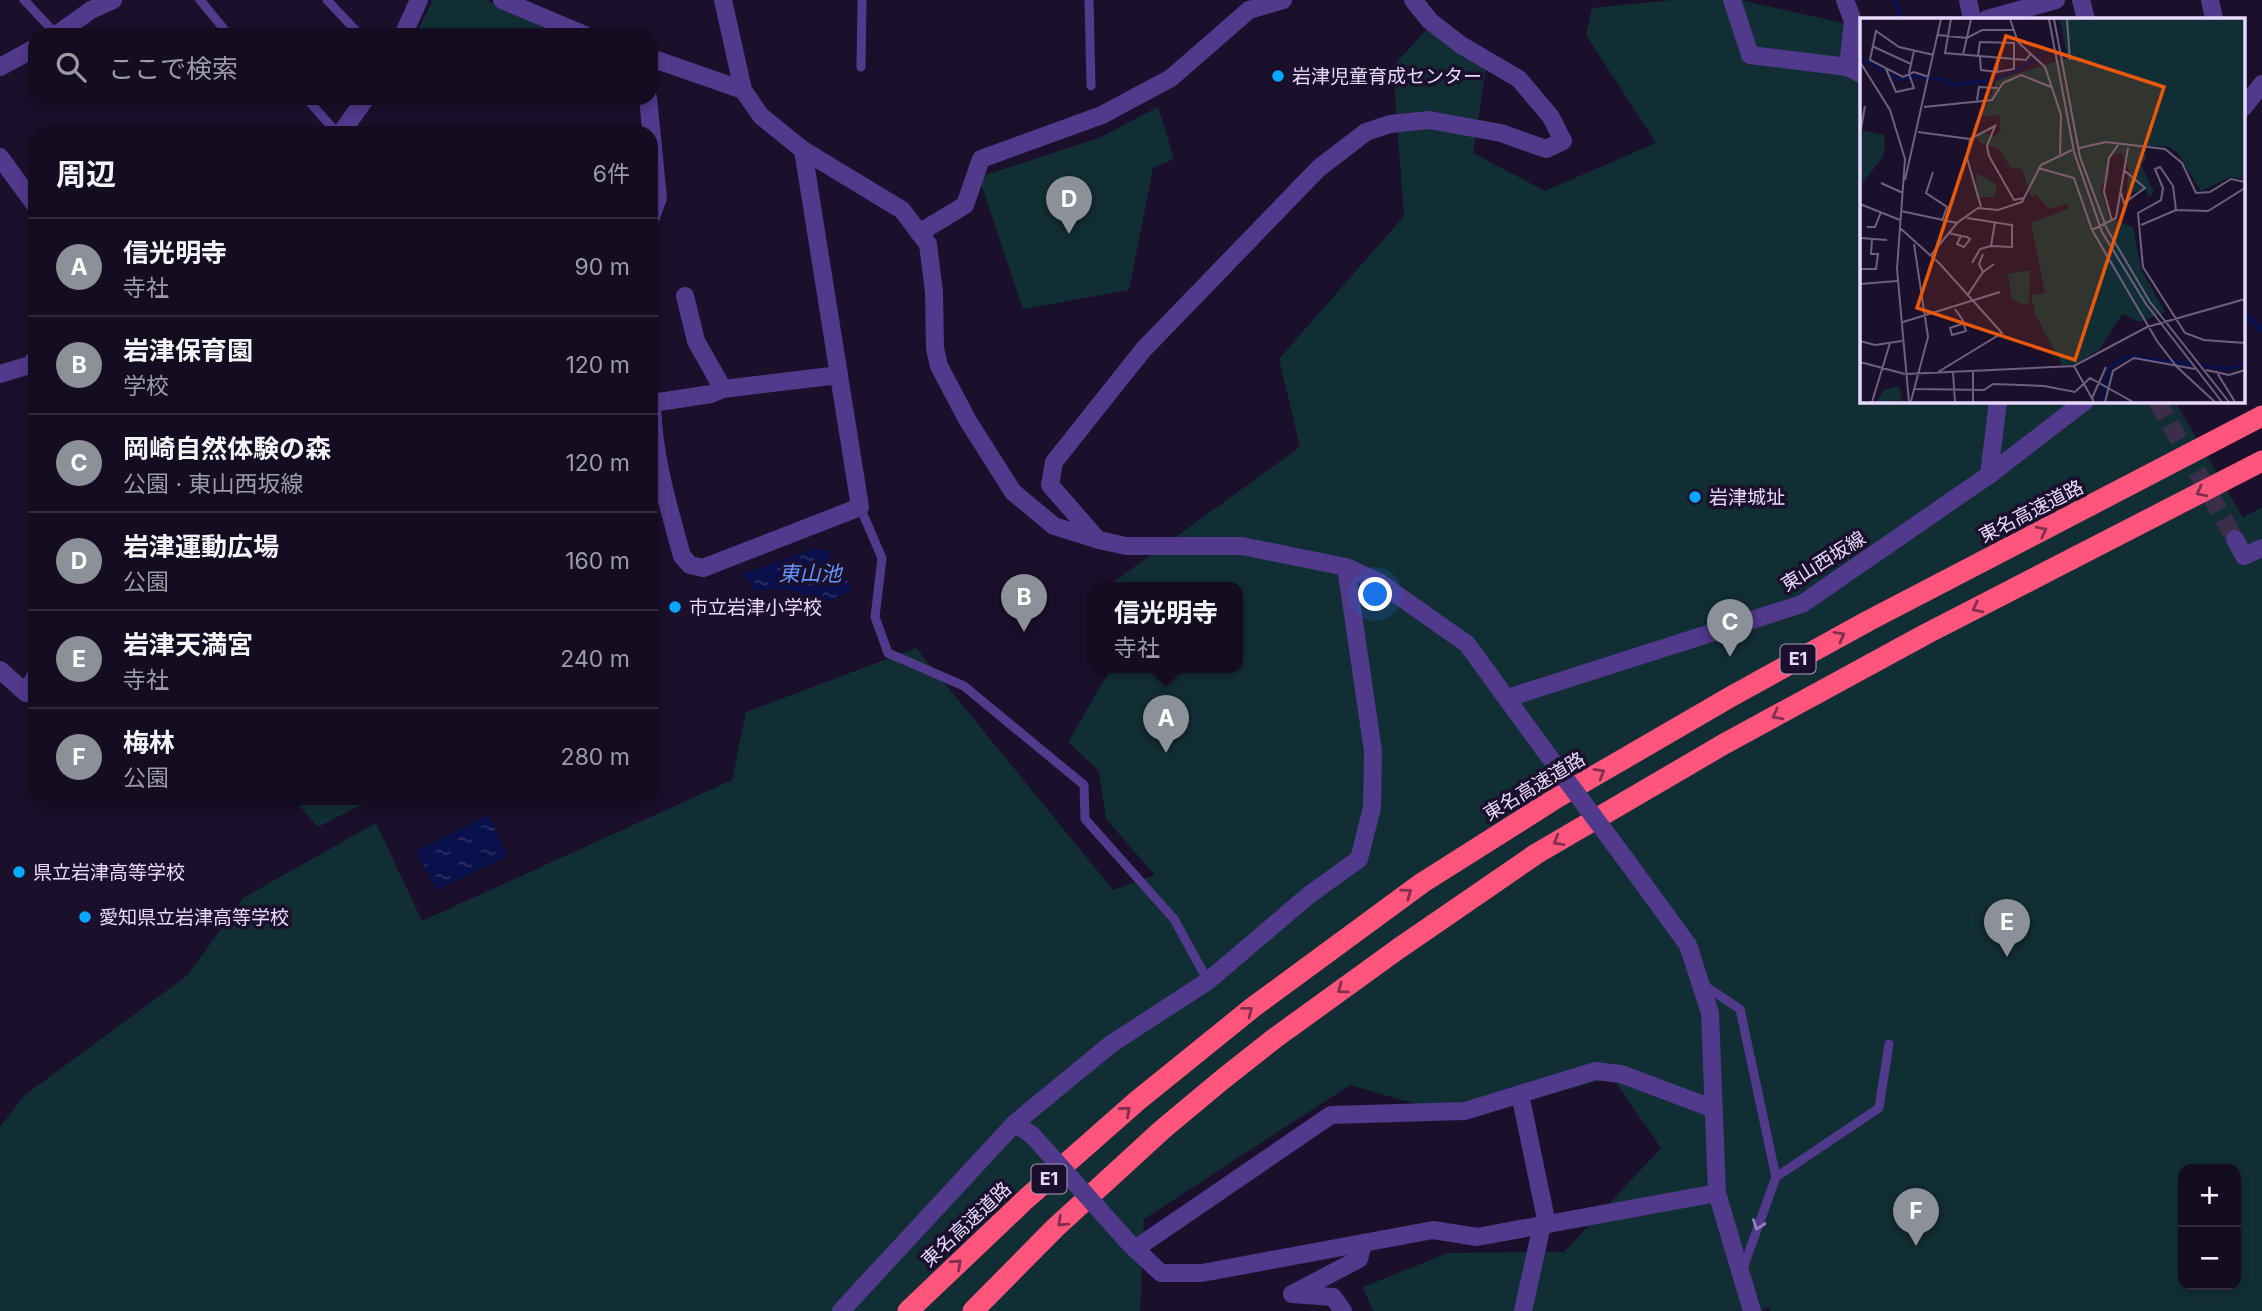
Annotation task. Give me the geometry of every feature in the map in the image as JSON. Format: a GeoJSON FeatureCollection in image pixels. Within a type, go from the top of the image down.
{"type":"FeatureCollection","features":[{"type":"Feature","properties":{"kind":"highway","name":"東名高速道路"},"geometry":{"type":"LineString","coordinates":[[908,1311],[1027,1198],[1195,1054],[1352,933],[1422,883],[1558,797],[1732,695],[1868,621],[2262,416]]}},
{"type":"Feature","properties":{"kind":"highway","name":"E1"},"geometry":{"type":"LineString","coordinates":[[973,1311],[1065,1219],[1163,1129],[1223,1080],[1275,1038],[1535,854],[1724,744],[1926,634],[2262,461]]}},
{"type":"Feature","properties":{"kind":"street"},"geometry":{"type":"LineString","coordinates":[[67,28],[91,10],[113,0]]}},
{"type":"Feature","properties":{"kind":"street"},"geometry":{"type":"LineString","coordinates":[[406,28],[419,0]]}},
{"type":"Feature","properties":{"kind":"street"},"geometry":{"type":"LineString","coordinates":[[502,0],[568,28]]}},
{"type":"Feature","properties":{"kind":"street"},"geometry":{"type":"LineString","coordinates":[[723,0],[743,90],[761,116],[803,150],[902,210],[928,244],[934,292],[934,348],[939,366],[968,421],[1013,492],[1054,526],[1098,540],[1126,546],[1241,546],[1346,567],[1379,582],[1467,644],[1688,945],[1710,1013],[1717,1194],[1752,1311]]}},
{"type":"Feature","properties":{"kind":"street"},"geometry":{"type":"LineString","coordinates":[[919,233],[965,205],[981,159],[1102,115],[1171,78],[1249,10],[1283,0]]}},
{"type":"Feature","properties":{"kind":"street"},"geometry":{"type":"LineString","coordinates":[[1098,540],[1050,485],[1054,462],[1143,350],[1320,167],[1366,132],[1390,124],[1429,120],[1501,133],[1546,149],[1563,141],[1551,117],[1519,79],[1461,45],[1430,21],[1413,0]]}},
{"type":"Feature","properties":{"kind":"street"},"geometry":{"type":"LineString","coordinates":[[1732,0],[1750,55],[1855,71],[1853,21],[1845,0]]}},
{"type":"Feature","properties":{"kind":"street"},"geometry":{"type":"LineString","coordinates":[[1968,0],[1972,18]]}},
{"type":"Feature","properties":{"kind":"street"},"geometry":{"type":"LineString","coordinates":[[1991,18],[2056,0]]}},
{"type":"Feature","properties":{"kind":"street"},"geometry":{"type":"LineString","coordinates":[[2081,0],[2086,18]]}},
{"type":"Feature","properties":{"kind":"street"},"geometry":{"type":"LineString","coordinates":[[2210,0],[2214,18]]}},
{"type":"Feature","properties":{"kind":"street"},"geometry":{"type":"LineString","coordinates":[[0,67],[28,52]]}},
{"type":"Feature","properties":{"kind":"street"},"geometry":{"type":"LineString","coordinates":[[658,60],[743,90]]}},
{"type":"Feature","properties":{"kind":"street"},"geometry":{"type":"LineString","coordinates":[[2244,107],[2262,84]]}},
{"type":"Feature","properties":{"kind":"street"},"geometry":{"type":"LineString","coordinates":[[344,126],[361,105]]}},
{"type":"Feature","properties":{"kind":"street"},"geometry":{"type":"LineString","coordinates":[[649,105],[650,126]]}},
{"type":"Feature","properties":{"kind":"street"},"geometry":{"type":"LineString","coordinates":[[658,462],[682,556],[690,565],[703,568],[860,507],[803,150]]}},
{"type":"Feature","properties":{"kind":"street"},"geometry":{"type":"LineString","coordinates":[[0,157],[28,195]]}},
{"type":"Feature","properties":{"kind":"street"},"geometry":{"type":"LineString","coordinates":[[685,296],[696,341],[723,389]]}},
{"type":"Feature","properties":{"kind":"street"},"geometry":{"type":"LineString","coordinates":[[0,374],[28,366]]}},
{"type":"Feature","properties":{"kind":"street"},"geometry":{"type":"LineString","coordinates":[[658,399],[839,374]]}},
{"type":"Feature","properties":{"kind":"street"},"geometry":{"type":"LineString","coordinates":[[1989,475],[1998,402]]}},
{"type":"Feature","properties":{"kind":"street","name":"東山西坂線"},"geometry":{"type":"LineString","coordinates":[[1507,698],[1802,604],[1989,475],[2084,402]]}},
{"type":"Feature","properties":{"kind":"street"},"geometry":{"type":"LineString","coordinates":[[2235,539],[2244,556],[2262,548]]}},
{"type":"Feature","properties":{"kind":"street"},"geometry":{"type":"LineString","coordinates":[[841,1311],[1015,1123],[1111,1044],[1208,981],[1308,895],[1359,859],[1372,808],[1373,751],[1346,567]]}},
{"type":"Feature","properties":{"kind":"street"},"geometry":{"type":"LineString","coordinates":[[0,670],[26,693],[28,689]]}},
{"type":"Feature","properties":{"kind":"street"},"geometry":{"type":"LineString","coordinates":[[1132,1247],[1331,1115],[1465,1111],[1595,1071],[1621,1074],[1714,1109]]}},
{"type":"Feature","properties":{"kind":"street"},"geometry":{"type":"LineString","coordinates":[[1520,1094],[1544,1225],[1522,1311]]}},
{"type":"Feature","properties":{"kind":"street"},"geometry":{"type":"LineString","coordinates":[[1015,1123],[1033,1136],[1132,1247],[1161,1273],[1202,1273],[1433,1230],[1477,1237],[1717,1194]]}},
{"type":"Feature","properties":{"kind":"street"},"geometry":{"type":"LineString","coordinates":[[1343,1311],[1333,1297],[1292,1294],[1359,1259],[1363,1243]]}},
{"type":"Feature","properties":{"kind":"lane"},"geometry":{"type":"LineString","coordinates":[[24,0],[50,28]]}},
{"type":"Feature","properties":{"kind":"lane"},"geometry":{"type":"LineString","coordinates":[[200,0],[223,28]]}},
{"type":"Feature","properties":{"kind":"lane"},"geometry":{"type":"LineString","coordinates":[[327,0],[353,28]]}},
{"type":"Feature","properties":{"kind":"lane"},"geometry":{"type":"LineString","coordinates":[[861,67],[862,0]]}},
{"type":"Feature","properties":{"kind":"lane"},"geometry":{"type":"LineString","coordinates":[[1088,0],[1091,86]]}},
{"type":"Feature","properties":{"kind":"lane"},"geometry":{"type":"LineString","coordinates":[[313,105],[332,126]]}},
{"type":"Feature","properties":{"kind":"lane"},"geometry":{"type":"LineString","coordinates":[[860,507],[882,558],[875,617],[888,653],[964,686],[1084,785],[1085,819],[1174,919],[1208,981]]}},
{"type":"Feature","properties":{"kind":"lane"},"geometry":{"type":"LineString","coordinates":[[1700,984],[1740,1009],[1776,1177],[1741,1274]]}},
{"type":"Feature","properties":{"kind":"lane"},"geometry":{"type":"LineString","coordinates":[[1776,1177],[1879,1108],[1889,1044]]}},
{"type":"Feature","properties":{"kind":"green space"},"geometry":{"type":"Polygon","coordinates":[[[433,0],[487,0],[545,28],[419,28],[433,0]]]}},
{"type":"Feature","properties":{"kind":"green space"},"geometry":{"type":"Polygon","coordinates":[[[1673,0],[1740,0],[1860,27],[1860,402],[2176,402],[2243,518],[2262,507],[2262,1311],[1770,1311],[1769,1307],[1762,1311],[1373,1311],[1363,1287],[1448,1253],[1564,1252],[1661,1148],[1612,1077],[1466,1118],[1350,1085],[1144,1219],[1140,1311],[0,1311],[0,1127],[25,1095],[188,975],[243,898],[376,823],[422,921],[732,780],[746,712],[916,648],[1113,890],[1155,875],[1106,819],[1099,771],[1068,742],[1108,673],[1243,673],[1243,582],[1115,581],[1300,447],[1279,359],[1404,216],[1393,66],[1433,23],[1487,61],[1473,153],[1545,191],[1656,143],[1586,35],[1592,8],[1673,0]]]}},
{"type":"Feature","properties":{"kind":"green space"},"geometry":{"type":"Polygon","coordinates":[[[1158,107],[1174,159],[1153,168],[1129,290],[1023,309],[979,177],[1099,138],[1158,107]]]}},
{"type":"Feature","properties":{"kind":"green space"},"geometry":{"type":"Polygon","coordinates":[[[298,805],[361,805],[318,827],[298,805]]]}},
{"type":"Feature","properties":{"kind":"water","name":"東山池"},"geometry":{"type":"Polygon","coordinates":[[[814,549],[829,551],[831,569],[847,579],[851,590],[842,596],[826,600],[788,590],[754,590],[743,574],[814,549]]]}},
{"type":"Feature","properties":{"kind":"water"},"geometry":{"type":"Polygon","coordinates":[[[488,815],[508,856],[437,890],[416,851],[488,815]]]}},
{"type":"Feature","properties":{"kind":"waterway"},"geometry":{"type":"LineString","coordinates":[[1895,0],[1901,18]]}},
{"type":"Feature","properties":{"kind":"waterway"},"geometry":{"type":"LineString","coordinates":[[2244,314],[2262,330]]}},
{"type":"Feature","properties":{"kind":"tunnel"},"geometry":{"type":"LineString","coordinates":[[2158,402],[2235,539]]}},
{"type":"Feature","properties":{"kind":"place","name":"岩津児童育成センター"},"geometry":{"type":"Point","coordinates":[1278,76]}},
{"type":"Feature","properties":{"kind":"place","name":"岩津運動広場"},"geometry":{"type":"Point","coordinates":[1069,234]}},
{"type":"Feature","properties":{"kind":"place","name":"岩津城址"},"geometry":{"type":"Point","coordinates":[1695,497]}},
{"type":"Feature","properties":{"kind":"place","name":"市立岩津小学校"},"geometry":{"type":"Point","coordinates":[675,607]}},
{"type":"Feature","properties":{"kind":"place","name":"岩津保育園"},"geometry":{"type":"Point","coordinates":[1024,632]}},
{"type":"Feature","properties":{"kind":"place","name":"岡崎自然体験の森"},"geometry":{"type":"Point","coordinates":[1730,657]}},
{"type":"Feature","properties":{"kind":"place","name":"信光明寺"},"geometry":{"type":"Point","coordinates":[1166,753]}},
{"type":"Feature","properties":{"kind":"place","name":"県立岩津高等学校"},"geometry":{"type":"Point","coordinates":[19,872]}},
{"type":"Feature","properties":{"kind":"place","name":"愛知県立岩津高等学校"},"geometry":{"type":"Point","coordinates":[85,917]}},
{"type":"Feature","properties":{"kind":"place","name":"岩津天満宮"},"geometry":{"type":"Point","coordinates":[2007,957]}},
{"type":"Feature","properties":{"kind":"place","name":"梅林"},"geometry":{"type":"Point","coordinates":[1916,1246]}}]}
